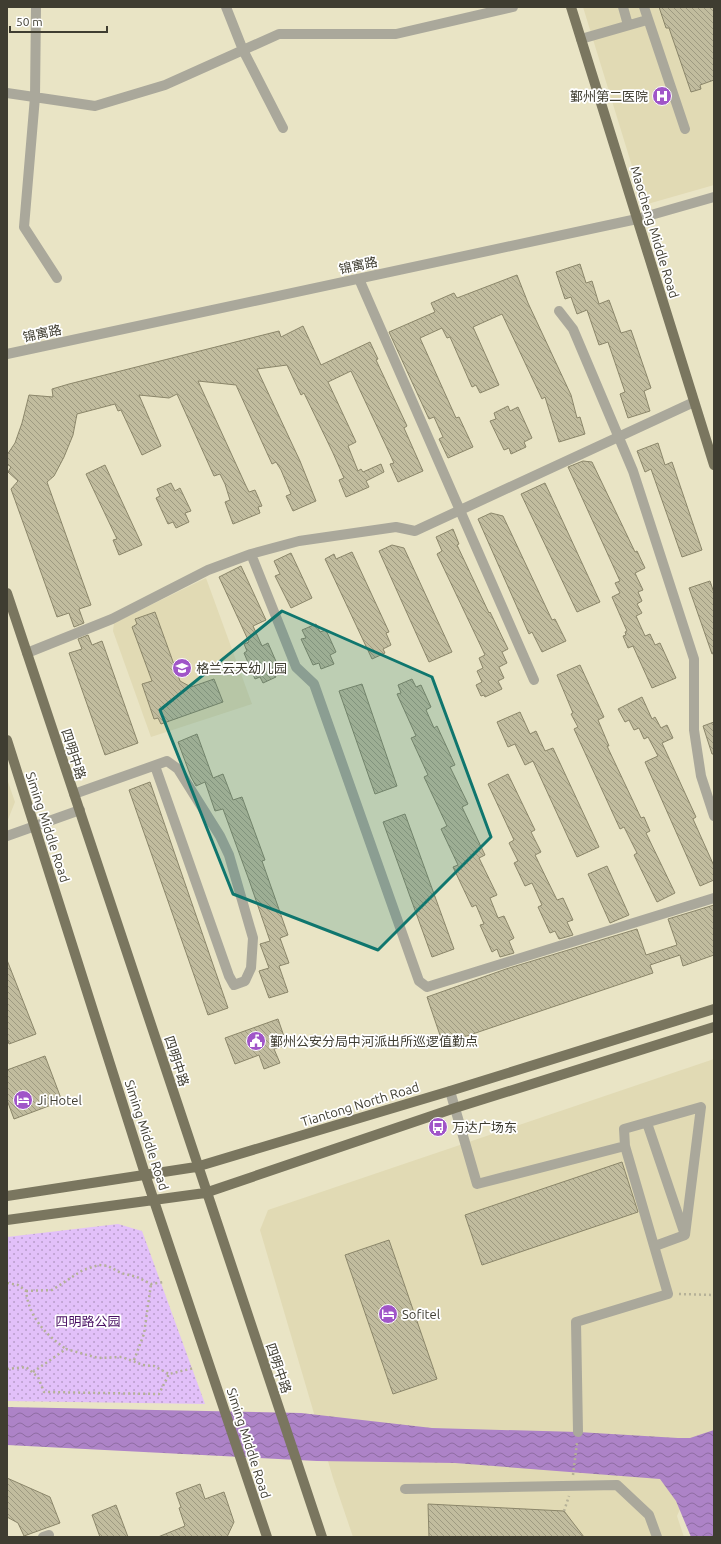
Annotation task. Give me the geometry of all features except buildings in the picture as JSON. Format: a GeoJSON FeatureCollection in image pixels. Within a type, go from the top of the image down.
{"type":"FeatureCollection","features":[{"type":"Feature","properties":{"kind":"main road","name":"Maocheng Middle Road"},"geometry":{"type":"LineString","coordinates":[[571,7],[714,465]]}},
{"type":"Feature","properties":{"kind":"main road","name":"四明中路"},"geometry":{"type":"LineString","coordinates":[[7,593],[168,1076],[196,1167],[322,1537]]}},
{"type":"Feature","properties":{"kind":"main road","name":"Siming Middle Road"},"geometry":{"type":"LineString","coordinates":[[7,740],[145,1174],[267,1537]]}},
{"type":"Feature","properties":{"kind":"main road","name":"Tiantong North Road"},"geometry":{"type":"LineString","coordinates":[[7,1196],[196,1167],[450,1092],[714,1009]]}},
{"type":"Feature","properties":{"kind":"main road"},"geometry":{"type":"LineString","coordinates":[[7,1220],[205,1193],[455,1108],[714,1027]]}},
{"type":"Feature","properties":{"kind":"street"},"geometry":{"type":"LineString","coordinates":[[36,7],[35,97],[24,227],[57,278]]}},
{"type":"Feature","properties":{"kind":"street"},"geometry":{"type":"LineString","coordinates":[[226,7],[243,50],[284,128]]}},
{"type":"Feature","properties":{"kind":"street"},"geometry":{"type":"LineString","coordinates":[[7,93],[96,106],[165,84],[279,34],[396,34],[482,10],[513,7]]}},
{"type":"Feature","properties":{"kind":"street"},"geometry":{"type":"LineString","coordinates":[[623,7],[628,25]]}},
{"type":"Feature","properties":{"kind":"street"},"geometry":{"type":"LineString","coordinates":[[644,7],[647,20],[685,129]]}},
{"type":"Feature","properties":{"kind":"street"},"geometry":{"type":"LineString","coordinates":[[581,40],[647,20]]}},
{"type":"Feature","properties":{"kind":"street","name":"锦寓路"},"geometry":{"type":"LineString","coordinates":[[7,354],[637,219],[714,197]]}},
{"type":"Feature","properties":{"kind":"street"},"geometry":{"type":"LineString","coordinates":[[359,279],[534,680]]}},
{"type":"Feature","properties":{"kind":"street"},"geometry":{"type":"LineString","coordinates":[[559,311],[572,329],[633,471],[694,659],[694,730],[702,776],[714,816]]}},
{"type":"Feature","properties":{"kind":"street"},"geometry":{"type":"LineString","coordinates":[[27,652],[112,619],[208,570],[251,554],[299,541],[396,527],[415,531],[694,402]]}},
{"type":"Feature","properties":{"kind":"street"},"geometry":{"type":"LineString","coordinates":[[251,554],[296,667],[314,684],[419,981],[427,987],[714,898]]}},
{"type":"Feature","properties":{"kind":"street"},"geometry":{"type":"LineString","coordinates":[[74,794],[168,761],[178,769],[220,836],[230,855],[253,938],[251,968],[245,981],[234,985],[229,976],[155,766]]}},
{"type":"Feature","properties":{"kind":"street"},"geometry":{"type":"LineString","coordinates":[[7,836],[80,810]]}},
{"type":"Feature","properties":{"kind":"street"},"geometry":{"type":"LineString","coordinates":[[450,1092],[477,1184],[626,1146]]}},
{"type":"Feature","properties":{"kind":"street"},"geometry":{"type":"LineString","coordinates":[[578,1432],[576,1322],[668,1294],[626,1146],[624,1129],[701,1107],[685,1235]]}},
{"type":"Feature","properties":{"kind":"street"},"geometry":{"type":"LineString","coordinates":[[647,1122],[685,1235]]}},
{"type":"Feature","properties":{"kind":"street"},"geometry":{"type":"LineString","coordinates":[[655,1246],[685,1235]]}},
{"type":"Feature","properties":{"kind":"street"},"geometry":{"type":"LineString","coordinates":[[406,1489],[617,1485],[649,1515],[657,1537]]}},
{"type":"Feature","properties":{"kind":"path"},"geometry":{"type":"LineString","coordinates":[[7,1283],[18,1285],[26,1291],[52,1290],[83,1270],[100,1265],[108,1266],[121,1273],[137,1277],[151,1284],[164,1282]]}},
{"type":"Feature","properties":{"kind":"path"},"geometry":{"type":"LineString","coordinates":[[134,1360],[144,1334],[151,1284]]}},
{"type":"Feature","properties":{"kind":"path"},"geometry":{"type":"LineString","coordinates":[[26,1291],[28,1305],[39,1325],[66,1349],[98,1358],[122,1357],[134,1360],[143,1365],[154,1366],[169,1374],[194,1368]]}},
{"type":"Feature","properties":{"kind":"path"},"geometry":{"type":"LineString","coordinates":[[668,1294],[714,1295]]}},
{"type":"Feature","properties":{"kind":"path"},"geometry":{"type":"LineString","coordinates":[[33,1372],[66,1349]]}},
{"type":"Feature","properties":{"kind":"path"},"geometry":{"type":"LineString","coordinates":[[7,1369],[26,1367],[38,1376],[44,1392],[159,1394],[169,1374]]}},
{"type":"Feature","properties":{"kind":"path"},"geometry":{"type":"LineString","coordinates":[[574,1473],[578,1432]]}},
{"type":"Feature","properties":{"kind":"highlighted area"},"geometry":{"type":"Polygon","coordinates":[[[282,611],[432,677],[491,837],[378,950],[233,894],[160,710],[282,611]]]}},
{"type":"Feature","properties":{"kind":"shaded area","name":"鄞州第二医院"},"geometry":{"type":"Polygon","coordinates":[[[583,7],[714,7],[714,185],[644,205],[583,7]]]}},
{"type":"Feature","properties":{"kind":"shaded area","name":"格兰云天幼儿园"},"geometry":{"type":"Polygon","coordinates":[[[206,578],[252,704],[151,737],[113,631],[114,623],[206,578]]]}},
{"type":"Feature","properties":{"kind":"shaded area"},"geometry":{"type":"Polygon","coordinates":[[[7,779],[15,802],[7,822],[7,779]]]}},
{"type":"Feature","properties":{"kind":"shaded area"},"geometry":{"type":"Polygon","coordinates":[[[714,1059],[714,1431],[677,1516],[684,1537],[353,1537],[333,1478],[260,1230],[268,1210],[714,1059]]]}},
{"type":"Feature","properties":{"kind":"green space","name":"四明路公园"},"geometry":{"type":"Polygon","coordinates":[[[118,1224],[142,1231],[205,1404],[7,1401],[7,1237],[118,1224]]]}},
{"type":"Feature","properties":{"kind":"water"},"geometry":{"type":"Polygon","coordinates":[[[7,1407],[301,1413],[432,1428],[578,1432],[678,1438],[690,1438],[714,1430],[714,1537],[691,1537],[676,1501],[660,1479],[455,1463],[317,1461],[7,1445],[7,1407]]]}},
{"type":"Feature","properties":{"kind":"place","name":"鄞州第二医院"},"geometry":{"type":"Point","coordinates":[662,96]}},
{"type":"Feature","properties":{"kind":"place","name":"格兰云天幼儿园"},"geometry":{"type":"Point","coordinates":[182,668]}},
{"type":"Feature","properties":{"kind":"place","name":"鄞州公安分局中河派出所巡逻值勤点"},"geometry":{"type":"Point","coordinates":[256,1041]}},
{"type":"Feature","properties":{"kind":"place","name":"Ji Hotel"},"geometry":{"type":"Point","coordinates":[23,1100]}},
{"type":"Feature","properties":{"kind":"place","name":"万达广场东"},"geometry":{"type":"Point","coordinates":[438,1127]}},
{"type":"Feature","properties":{"kind":"place","name":"Sofitel"},"geometry":{"type":"Point","coordinates":[388,1314]}}]}
